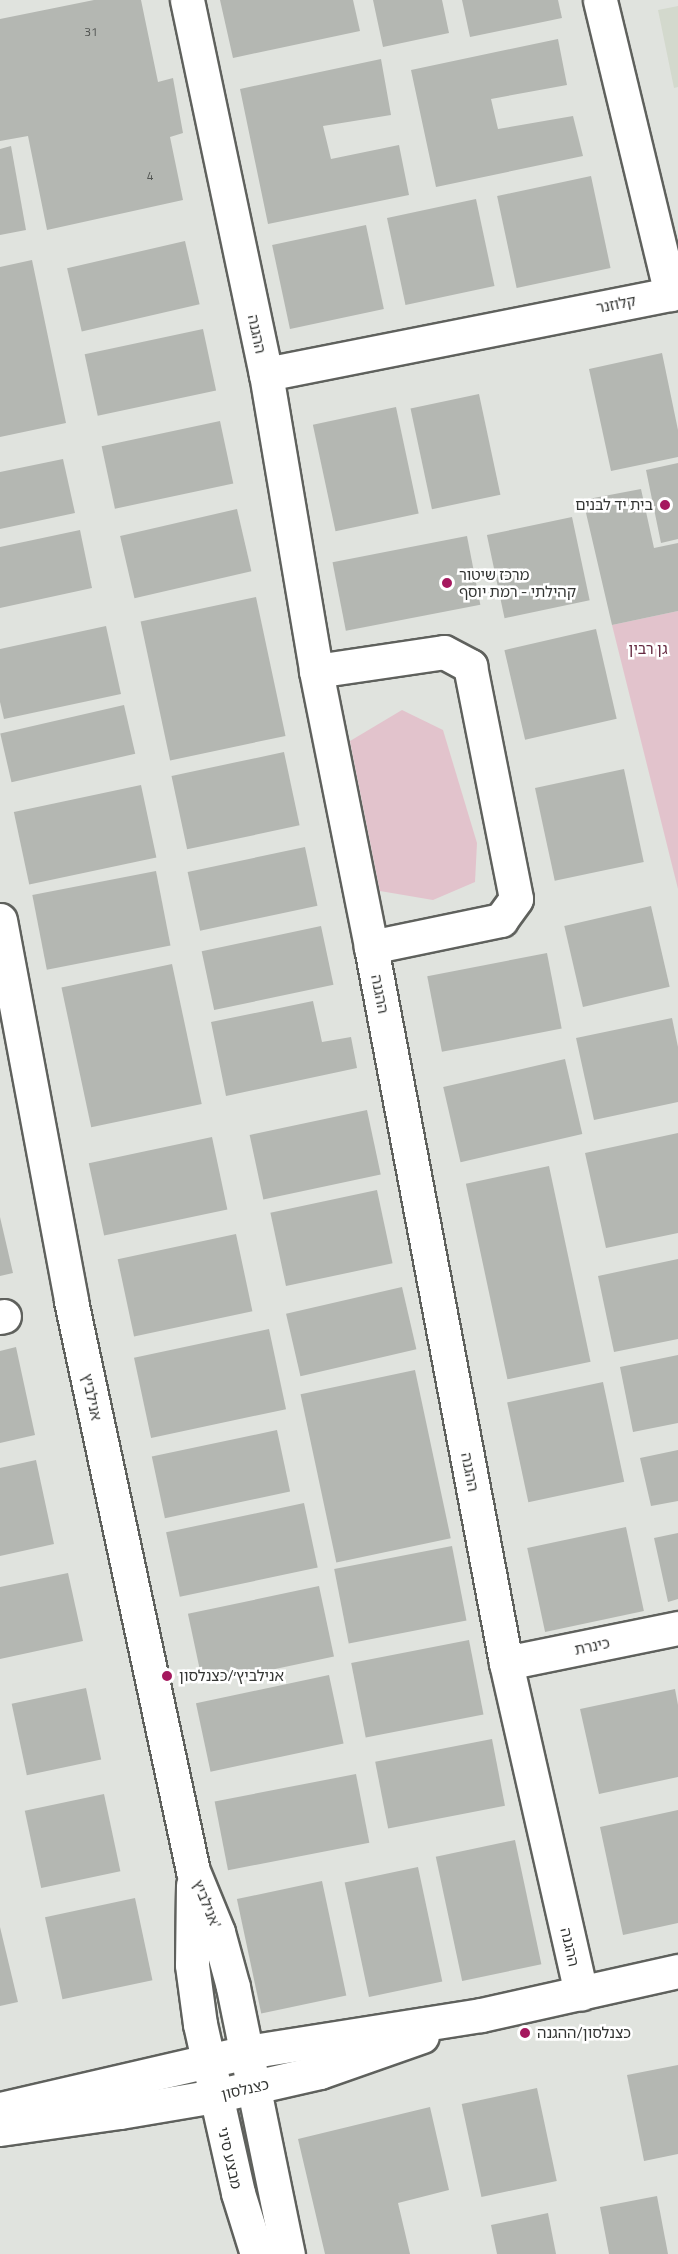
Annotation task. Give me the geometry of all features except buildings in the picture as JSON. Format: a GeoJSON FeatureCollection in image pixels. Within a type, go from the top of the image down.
{"type":"FeatureCollection","features":[{"type":"Feature","properties":{"kind":"street","name":"ההגנה"},"geometry":{"type":"LineString","coordinates":[[187,0],[266,374],[316,671],[371,947],[506,1663],[581,1994]]}},
{"type":"Feature","properties":{"kind":"street","name":"קלוזנר"},"geometry":{"type":"LineString","coordinates":[[266,374],[671,294],[600,0]]}},
{"type":"Feature","properties":{"kind":"street"},"geometry":{"type":"LineString","coordinates":[[316,671],[444,652],[470,666],[516,899],[501,920],[371,947]]}},
{"type":"Feature","properties":{"kind":"street","name":"אנילביץ"},"geometry":{"type":"LineString","coordinates":[[0,920],[71,1301],[193,1871]]}},
{"type":"Feature","properties":{"kind":"street","name":"כינרת"},"geometry":{"type":"LineString","coordinates":[[506,1663],[678,1628]]}},
{"type":"Feature","properties":{"kind":"street","name":"אנילביץ'"},"geometry":{"type":"LineString","coordinates":[[193,1871],[218,1932],[255,2087]]}},
{"type":"Feature","properties":{"kind":"street","name":"אנילביץ'"},"geometry":{"type":"LineString","coordinates":[[193,1871],[192,1965],[207,2060]]}},
{"type":"Feature","properties":{"kind":"street","name":"כצנלסון"},"geometry":{"type":"LineString","coordinates":[[0,2109],[207,2060],[481,2014],[678,1971]]}},
{"type":"Feature","properties":{"kind":"street","name":"כצנלסון"},"geometry":{"type":"LineString","coordinates":[[0,2129],[215,2096],[320,2072],[481,2014]]}},
{"type":"Feature","properties":{"kind":"street","name":"מבצע סיני"},"geometry":{"type":"LineString","coordinates":[[207,2060],[238,2193],[257,2254]]}},
{"type":"Feature","properties":{"kind":"street"},"geometry":{"type":"LineString","coordinates":[[255,2087],[288,2254]]}},
{"type":"Feature","properties":{"kind":"shaded area"},"geometry":{"type":"Polygon","coordinates":[[[678,6],[678,87],[674,88],[658,10],[678,6]]]}},
{"type":"Feature","properties":{"kind":"green space","name":"גן רבין"},"geometry":{"type":"Polygon","coordinates":[[[678,611],[678,889],[612,625],[678,611]]]}},
{"type":"Feature","properties":{"kind":"green space"},"geometry":{"type":"Polygon","coordinates":[[[402,710],[443,730],[477,843],[475,882],[433,900],[380,891],[350,741],[402,710]]]}},
{"type":"Feature","properties":{"kind":"place","name":"בית יד לבנים"},"geometry":{"type":"Point","coordinates":[665,505]}},
{"type":"Feature","properties":{"kind":"place","name":"מרכז שיטור קהילתי - רמת יוסף"},"geometry":{"type":"Point","coordinates":[447,583]}},
{"type":"Feature","properties":{"kind":"place","name":"אנילביץ׳/כצנלסון"},"geometry":{"type":"Point","coordinates":[167,1676]}},
{"type":"Feature","properties":{"kind":"place","name":"כצנלסון/ההגנה"},"geometry":{"type":"Point","coordinates":[525,2033]}}]}
